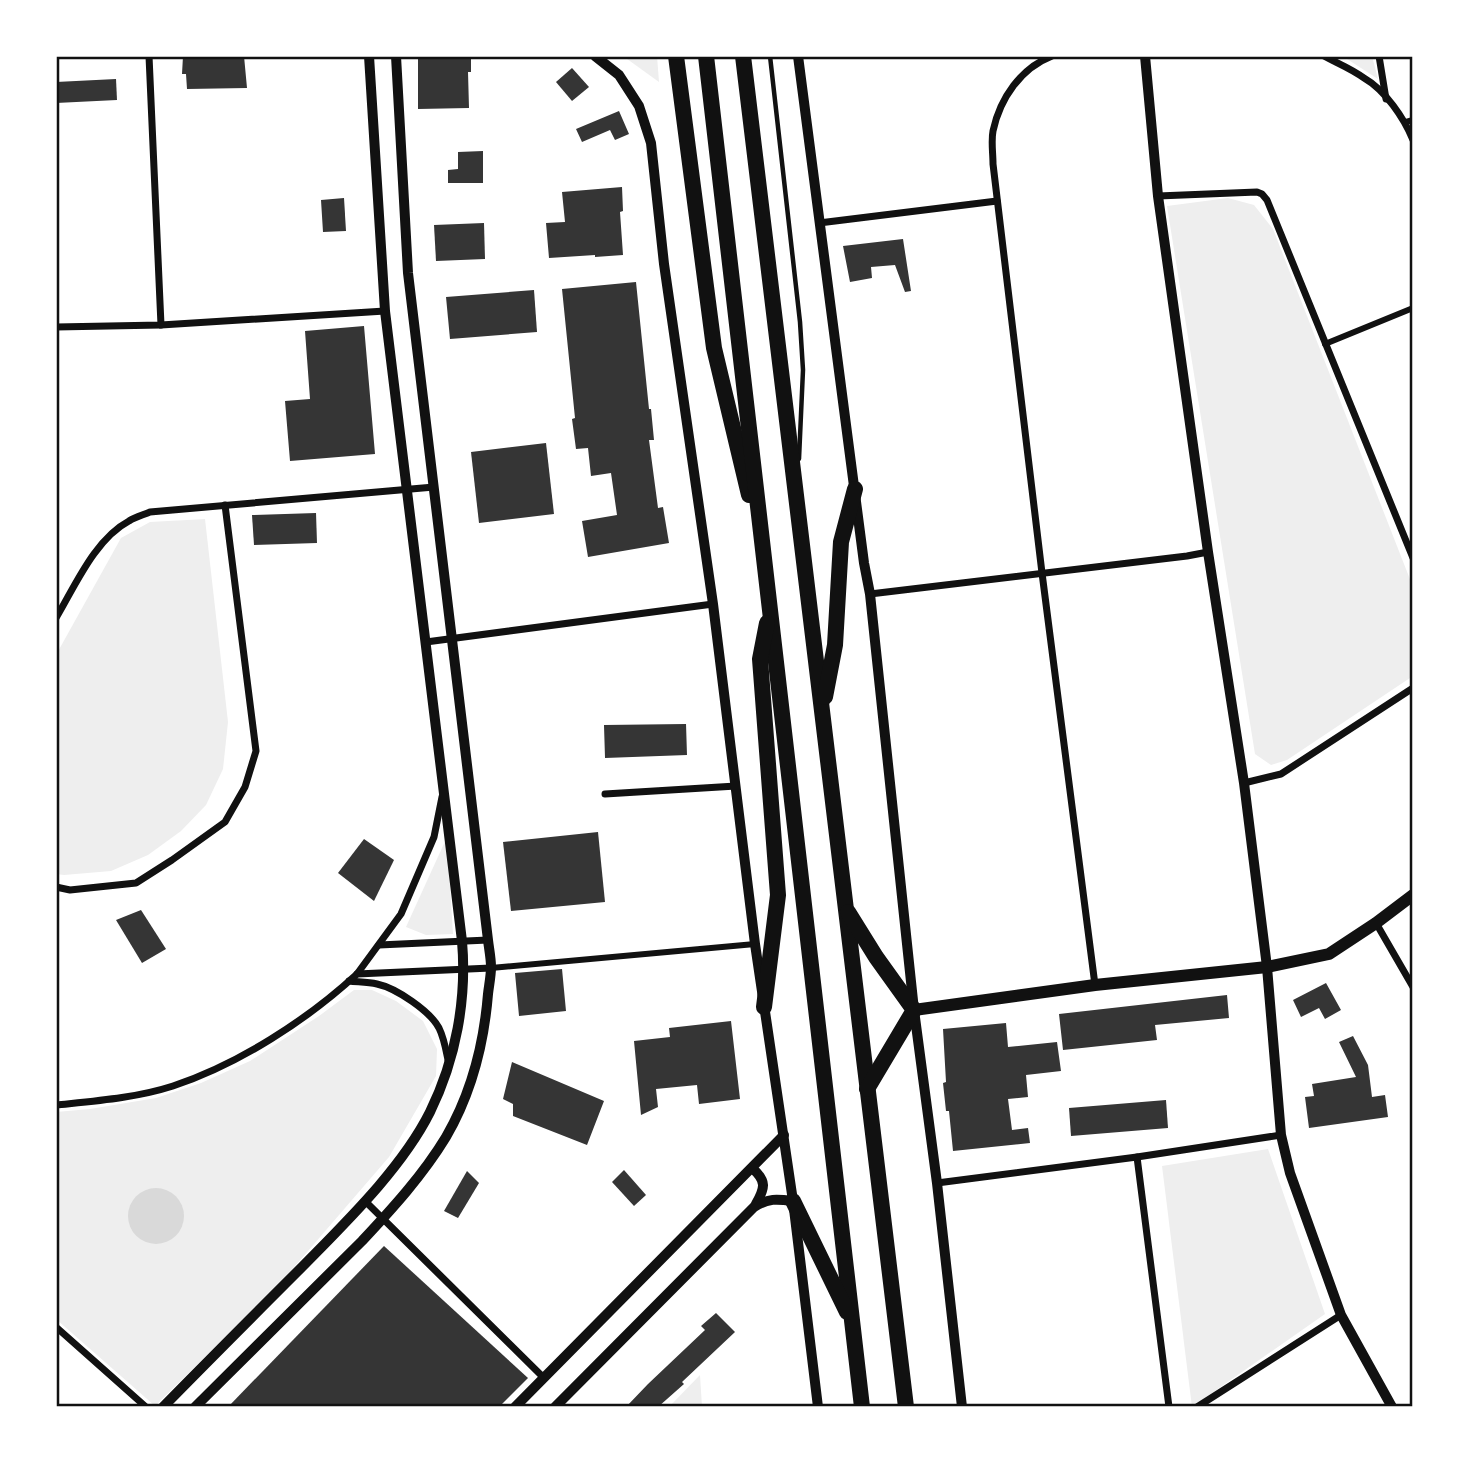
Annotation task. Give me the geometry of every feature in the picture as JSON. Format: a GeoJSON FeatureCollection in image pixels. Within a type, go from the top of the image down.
{"type":"FeatureCollection","features":[{"type":"Feature","properties":{"kind":"highway"},"geometry":{"type":"LineString","coordinates":[[676,56],[714,348],[766,571]]}},
{"type":"Feature","properties":{"kind":"highway"},"geometry":{"type":"LineString","coordinates":[[706,56],[862,1407]]}},
{"type":"Feature","properties":{"kind":"highway"},"geometry":{"type":"LineString","coordinates":[[743,56],[906,1407]]}},
{"type":"Feature","properties":{"kind":"highway"},"geometry":{"type":"LineString","coordinates":[[821,713],[835,645],[841,542],[855,489]]}},
{"type":"Feature","properties":{"kind":"highway"},"geometry":{"type":"LineString","coordinates":[[764,1007],[778,895],[760,659],[770,603]]}},
{"type":"Feature","properties":{"kind":"highway"},"geometry":{"type":"LineString","coordinates":[[845,907],[914,1010],[867,1089]]}},
{"type":"Feature","properties":{"kind":"highway"},"geometry":{"type":"LineString","coordinates":[[793,1201],[853,1325]]}},
{"type":"Feature","properties":{"kind":"main road"},"geometry":{"type":"LineString","coordinates":[[914,1010],[1095,985],[1267,967],[1329,954],[1413,895]]}},
{"type":"Feature","properties":{"kind":"street"},"geometry":{"type":"LineString","coordinates":[[149,56],[161,325]]}},
{"type":"Feature","properties":{"kind":"street"},"geometry":{"type":"LineString","coordinates":[[163,1407],[366,1201],[408,1149],[430,1112],[449,1065],[462,1002],[462,941],[385,311],[369,56]]}},
{"type":"Feature","properties":{"kind":"street"},"geometry":{"type":"LineString","coordinates":[[195,1407],[383,1218],[426,1167],[459,1110],[473,1073],[487,1008],[491,968],[488,940],[408,273],[396,56]]}},
{"type":"Feature","properties":{"kind":"street"},"geometry":{"type":"LineString","coordinates":[[594,56],[619,75],[639,106],[651,143],[664,264],[713,604],[755,944],[793,1201],[818,1407]]}},
{"type":"Feature","properties":{"kind":"street"},"geometry":{"type":"LineString","coordinates":[[798,56],[870,594],[914,1010],[937,1182],[961,1407]]}},
{"type":"Feature","properties":{"kind":"street"},"geometry":{"type":"LineString","coordinates":[[1052,56],[1018,78],[1001,106],[992,133],[997,201],[1095,985]]}},
{"type":"Feature","properties":{"kind":"street"},"geometry":{"type":"LineString","coordinates":[[1145,56],[1158,196],[1208,552],[1244,783],[1267,967],[1281,1135],[1290,1173],[1341,1315],[1392,1407]]}},
{"type":"Feature","properties":{"kind":"street"},"geometry":{"type":"LineString","coordinates":[[1324,56],[1377,87],[1409,121],[1413,140]]}},
{"type":"Feature","properties":{"kind":"street"},"geometry":{"type":"LineString","coordinates":[[1379,56],[1387,99]]}},
{"type":"Feature","properties":{"kind":"street"},"geometry":{"type":"LineString","coordinates":[[1158,196],[1257,192],[1268,200],[1413,558]]}},
{"type":"Feature","properties":{"kind":"street"},"geometry":{"type":"LineString","coordinates":[[819,223],[997,201]]}},
{"type":"Feature","properties":{"kind":"street"},"geometry":{"type":"LineString","coordinates":[[1325,344],[1413,308]]}},
{"type":"Feature","properties":{"kind":"street"},"geometry":{"type":"LineString","coordinates":[[56,327],[161,325],[385,311]]}},
{"type":"Feature","properties":{"kind":"street"},"geometry":{"type":"LineString","coordinates":[[56,618],[107,537],[128,521],[150,512],[434,487]]}},
{"type":"Feature","properties":{"kind":"street"},"geometry":{"type":"LineString","coordinates":[[56,887],[70,890],[136,883],[225,822],[245,787],[256,751],[225,505]]}},
{"type":"Feature","properties":{"kind":"street"},"geometry":{"type":"LineString","coordinates":[[870,594],[1208,552]]}},
{"type":"Feature","properties":{"kind":"street"},"geometry":{"type":"LineString","coordinates":[[426,642],[713,604]]}},
{"type":"Feature","properties":{"kind":"street"},"geometry":{"type":"LineString","coordinates":[[1244,783],[1282,774],[1413,688]]}},
{"type":"Feature","properties":{"kind":"street"},"geometry":{"type":"LineString","coordinates":[[56,1105],[112,1099],[172,1086],[214,1070],[287,1028],[349,981],[401,915],[435,837],[443,786]]}},
{"type":"Feature","properties":{"kind":"street"},"geometry":{"type":"LineString","coordinates":[[605,794],[736,786]]}},
{"type":"Feature","properties":{"kind":"street"},"geometry":{"type":"LineString","coordinates":[[1376,923],[1413,987]]}},
{"type":"Feature","properties":{"kind":"street"},"geometry":{"type":"LineString","coordinates":[[379,945],[488,940]]}},
{"type":"Feature","properties":{"kind":"street"},"geometry":{"type":"LineString","coordinates":[[357,974],[491,968],[755,944]]}},
{"type":"Feature","properties":{"kind":"street"},"geometry":{"type":"LineString","coordinates":[[349,981],[378,984],[395,991],[420,1009],[439,1027],[449,1065]]}},
{"type":"Feature","properties":{"kind":"street"},"geometry":{"type":"LineString","coordinates":[[515,1407],[784,1135]]}},
{"type":"Feature","properties":{"kind":"street"},"geometry":{"type":"LineString","coordinates":[[937,1182],[1137,1157],[1281,1135]]}},
{"type":"Feature","properties":{"kind":"street"},"geometry":{"type":"LineString","coordinates":[[1137,1157],[1169,1407]]}},
{"type":"Feature","properties":{"kind":"street"},"geometry":{"type":"LineString","coordinates":[[555,1407],[754,1207],[763,1192],[763,1182],[752,1168]]}},
{"type":"Feature","properties":{"kind":"street"},"geometry":{"type":"LineString","coordinates":[[754,1207],[776,1198],[793,1201]]}},
{"type":"Feature","properties":{"kind":"street"},"geometry":{"type":"LineString","coordinates":[[366,1201],[544,1378]]}},
{"type":"Feature","properties":{"kind":"street"},"geometry":{"type":"LineString","coordinates":[[1197,1407],[1341,1315]]}},
{"type":"Feature","properties":{"kind":"street"},"geometry":{"type":"LineString","coordinates":[[56,1327],[146,1407]]}},
{"type":"Feature","properties":{"kind":"lane"},"geometry":{"type":"LineString","coordinates":[[770,56],[803,370],[797,498]]}},
{"type":"Feature","properties":{"kind":"shaded area"},"geometry":{"type":"Polygon","coordinates":[[[623,56],[657,56],[659,82],[623,56]]]}},
{"type":"Feature","properties":{"kind":"shaded area"},"geometry":{"type":"Polygon","coordinates":[[[1342,56],[1372,56],[1378,79],[1344,57],[1342,56]]]}},
{"type":"Feature","properties":{"kind":"shaded area"},"geometry":{"type":"Polygon","coordinates":[[[1228,198],[1254,205],[1273,229],[1413,587],[1413,676],[1287,760],[1271,765],[1255,754],[1167,206],[1228,198]]]}},
{"type":"Feature","properties":{"kind":"shaded area"},"geometry":{"type":"Polygon","coordinates":[[[205,519],[228,722],[223,769],[206,805],[181,831],[148,855],[111,871],[56,874],[56,655],[121,538],[150,522],[205,519]]]}},
{"type":"Feature","properties":{"kind":"shaded area"},"geometry":{"type":"Polygon","coordinates":[[[447,837],[453,934],[426,935],[406,927],[447,837]]]}},
{"type":"Feature","properties":{"kind":"shaded area"},"geometry":{"type":"Polygon","coordinates":[[[354,990],[372,990],[396,1001],[423,1021],[437,1049],[436,1076],[389,1157],[283,1280],[155,1406],[56,1319],[56,1112],[156,1098],[201,1083],[250,1061],[354,990]]]}},
{"type":"Feature","properties":{"kind":"shaded area"},"geometry":{"type":"Polygon","coordinates":[[[1268,1149],[1325,1314],[1192,1407],[1162,1166],[1268,1149]]]}},
{"type":"Feature","properties":{"kind":"shaded area"},"geometry":{"type":"Polygon","coordinates":[[[150,1188],[162,1188],[172,1192],[180,1200],[184,1216],[180,1232],[172,1240],[162,1244],[150,1244],[140,1240],[132,1232],[128,1222],[128,1210],[132,1200],[140,1192],[150,1188]]]}},
{"type":"Feature","properties":{"kind":"shaded area"},"geometry":{"type":"Polygon","coordinates":[[[700,1375],[702,1407],[669,1407],[700,1375]]]}},
{"type":"Feature","properties":{"kind":"building"},"geometry":{"type":"Polygon","coordinates":[[[183,56],[244,56],[247,88],[187,89],[186,74],[182,74],[183,56]]]}},
{"type":"Feature","properties":{"kind":"building"},"geometry":{"type":"Polygon","coordinates":[[[418,56],[471,56],[471,72],[468,72],[469,108],[418,109],[418,56]]]}},
{"type":"Feature","properties":{"kind":"building"},"geometry":{"type":"Polygon","coordinates":[[[572,68],[589,87],[572,101],[556,82],[572,68]]]}},
{"type":"Feature","properties":{"kind":"building"},"geometry":{"type":"Polygon","coordinates":[[[116,79],[117,100],[56,103],[56,82],[116,79]]]}},
{"type":"Feature","properties":{"kind":"building"},"geometry":{"type":"Polygon","coordinates":[[[619,111],[629,134],[615,140],[610,130],[582,142],[576,129],[619,111]]]}},
{"type":"Feature","properties":{"kind":"building"},"geometry":{"type":"Polygon","coordinates":[[[483,151],[483,183],[448,183],[448,170],[458,169],[458,152],[483,151]]]}},
{"type":"Feature","properties":{"kind":"building"},"geometry":{"type":"Polygon","coordinates":[[[622,187],[623,211],[620,212],[623,255],[549,258],[546,223],[565,222],[562,192],[622,187]]]}},
{"type":"Feature","properties":{"kind":"building"},"geometry":{"type":"Polygon","coordinates":[[[344,198],[346,231],[323,232],[321,200],[344,198]]]}},
{"type":"Feature","properties":{"kind":"building"},"geometry":{"type":"Polygon","coordinates":[[[484,223],[485,259],[436,261],[434,225],[484,223]]]}},
{"type":"Feature","properties":{"kind":"building"},"geometry":{"type":"Polygon","coordinates":[[[903,239],[911,291],[905,292],[895,265],[871,267],[872,278],[850,282],[843,246],[903,239]]]}},
{"type":"Feature","properties":{"kind":"building"},"geometry":{"type":"Polygon","coordinates":[[[636,282],[654,440],[649,440],[658,508],[663,507],[669,543],[588,557],[582,521],[617,515],[611,473],[591,476],[588,448],[576,449],[562,289],[636,282]]]}},
{"type":"Feature","properties":{"kind":"building"},"geometry":{"type":"Polygon","coordinates":[[[534,290],[537,332],[450,339],[446,297],[534,290]]]}},
{"type":"Feature","properties":{"kind":"building"},"geometry":{"type":"Polygon","coordinates":[[[364,326],[375,454],[290,461],[285,401],[310,399],[305,331],[364,326]]]}},
{"type":"Feature","properties":{"kind":"building"},"geometry":{"type":"Polygon","coordinates":[[[546,443],[554,514],[479,523],[471,452],[546,443]]]}},
{"type":"Feature","properties":{"kind":"building"},"geometry":{"type":"Polygon","coordinates":[[[316,513],[317,543],[254,545],[252,515],[316,513]]]}},
{"type":"Feature","properties":{"kind":"building"},"geometry":{"type":"Polygon","coordinates":[[[686,724],[687,755],[605,758],[604,725],[686,724]]]}},
{"type":"Feature","properties":{"kind":"building"},"geometry":{"type":"Polygon","coordinates":[[[598,832],[605,902],[511,911],[503,842],[598,832]]]}},
{"type":"Feature","properties":{"kind":"building"},"geometry":{"type":"Polygon","coordinates":[[[364,839],[394,860],[374,901],[338,873],[364,839]]]}},
{"type":"Feature","properties":{"kind":"building"},"geometry":{"type":"Polygon","coordinates":[[[141,910],[166,949],[142,963],[116,920],[141,910]]]}},
{"type":"Feature","properties":{"kind":"building"},"geometry":{"type":"Polygon","coordinates":[[[562,969],[566,1011],[519,1016],[515,973],[562,969]]]}},
{"type":"Feature","properties":{"kind":"building"},"geometry":{"type":"Polygon","coordinates":[[[1326,983],[1341,1010],[1325,1019],[1319,1008],[1301,1017],[1293,1000],[1326,983]]]}},
{"type":"Feature","properties":{"kind":"building"},"geometry":{"type":"Polygon","coordinates":[[[1227,995],[1229,1018],[1155,1025],[1157,1040],[1063,1050],[1059,1014],[1227,995]]]}},
{"type":"Feature","properties":{"kind":"building"},"geometry":{"type":"Polygon","coordinates":[[[731,1021],[740,1099],[699,1104],[697,1085],[656,1089],[658,1107],[641,1115],[634,1041],[670,1037],[669,1028],[731,1021]]]}},
{"type":"Feature","properties":{"kind":"building"},"geometry":{"type":"Polygon","coordinates":[[[1006,1023],[1008,1047],[1057,1042],[1061,1071],[1026,1075],[1028,1097],[1008,1099],[1012,1130],[1028,1128],[1030,1143],[953,1151],[943,1083],[946,1082],[943,1029],[1006,1023]]]}},
{"type":"Feature","properties":{"kind":"building"},"geometry":{"type":"Polygon","coordinates":[[[1353,1036],[1368,1065],[1372,1097],[1385,1095],[1388,1117],[1309,1128],[1305,1097],[1314,1096],[1312,1084],[1356,1077],[1339,1042],[1353,1036]]]}},
{"type":"Feature","properties":{"kind":"building"},"geometry":{"type":"Polygon","coordinates":[[[512,1062],[604,1101],[587,1145],[513,1116],[513,1104],[503,1099],[512,1062]]]}},
{"type":"Feature","properties":{"kind":"building"},"geometry":{"type":"Polygon","coordinates":[[[1166,1100],[1168,1128],[1071,1136],[1069,1108],[1166,1100]]]}},
{"type":"Feature","properties":{"kind":"building"},"geometry":{"type":"Polygon","coordinates":[[[624,1170],[646,1195],[634,1206],[612,1182],[624,1170]]]}},
{"type":"Feature","properties":{"kind":"building"},"geometry":{"type":"Polygon","coordinates":[[[467,1171],[479,1183],[458,1218],[444,1211],[467,1171]]]}},
{"type":"Feature","properties":{"kind":"building"},"geometry":{"type":"Polygon","coordinates":[[[384,1246],[528,1378],[499,1407],[228,1407],[384,1246]]]}},
{"type":"Feature","properties":{"kind":"building"},"geometry":{"type":"Polygon","coordinates":[[[716,1313],[735,1332],[658,1407],[626,1407],[705,1330],[701,1326],[716,1313]]]}}]}
